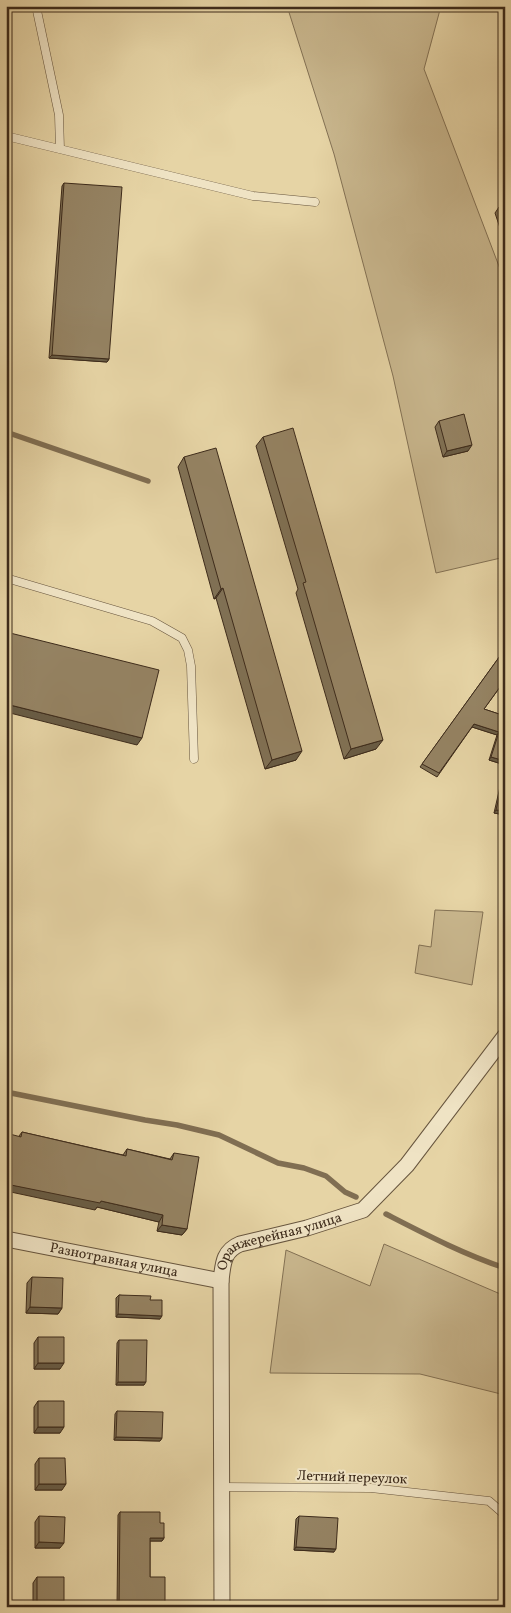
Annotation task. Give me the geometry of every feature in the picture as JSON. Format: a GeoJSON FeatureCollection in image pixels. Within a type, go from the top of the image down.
{"type":"FeatureCollection","features":[{"type":"Feature","properties":{"kind":"street","name":"Оранжерейная улица"},"geometry":{"type":"LineString","coordinates":[[222,1607],[223,1258],[230,1248],[240,1244],[307,1228],[363,1210],[407,1165],[505,1036]]}},
{"type":"Feature","properties":{"kind":"street","name":"Разнотравная улица"},"geometry":{"type":"LineString","coordinates":[[6,1239],[222,1281]]}},
{"type":"Feature","properties":{"kind":"lane"},"geometry":{"type":"LineString","coordinates":[[36,6],[59,115],[60,149]]}},
{"type":"Feature","properties":{"kind":"lane"},"geometry":{"type":"LineString","coordinates":[[6,136],[253,196],[316,202]]}},
{"type":"Feature","properties":{"kind":"lane"},"geometry":{"type":"LineString","coordinates":[[6,578],[152,621],[182,638],[188,650],[191,666],[194,759]]}},
{"type":"Feature","properties":{"kind":"lane","name":"Летний переулок"},"geometry":{"type":"LineString","coordinates":[[222,1487],[371,1488],[489,1501],[505,1515]]}},
{"type":"Feature","properties":{"kind":"shaded area"},"geometry":{"type":"Polygon","coordinates":[[[287,6],[441,6],[424,69],[505,282],[505,557],[436,573],[393,376],[334,154],[287,6]]]}},
{"type":"Feature","properties":{"kind":"shaded area"},"geometry":{"type":"Polygon","coordinates":[[[435,910],[483,912],[472,985],[415,973],[419,945],[431,947],[435,910]]]}},
{"type":"Feature","properties":{"kind":"shaded area"},"geometry":{"type":"Polygon","coordinates":[[[384,1244],[505,1296],[505,1395],[420,1374],[270,1373],[286,1250],[370,1286],[384,1244]]]}},
{"type":"Feature","properties":{"kind":"building"},"geometry":{"type":"Polygon","coordinates":[[[64,183],[122,187],[109,359],[52,355],[64,183]]]}},
{"type":"Feature","properties":{"kind":"building"},"geometry":{"type":"Polygon","coordinates":[[[505,206],[505,225],[499,207],[505,206]]]}},
{"type":"Feature","properties":{"kind":"building"},"geometry":{"type":"Polygon","coordinates":[[[464,414],[472,445],[447,451],[439,421],[464,414]]]}},
{"type":"Feature","properties":{"kind":"building"},"geometry":{"type":"Polygon","coordinates":[[[293,428],[383,740],[351,749],[303,583],[306,582],[263,437],[293,428]]]}},
{"type":"Feature","properties":{"kind":"building"},"geometry":{"type":"Polygon","coordinates":[[[216,448],[302,751],[272,760],[184,457],[216,448]]]}},
{"type":"Feature","properties":{"kind":"building"},"geometry":{"type":"Polygon","coordinates":[[[6,632],[159,670],[142,738],[6,704],[6,632]]]}},
{"type":"Feature","properties":{"kind":"building"},"geometry":{"type":"Polygon","coordinates":[[[505,649],[505,680],[484,709],[505,716],[505,761],[491,757],[499,732],[474,724],[439,773],[422,764],[505,649]]]}},
{"type":"Feature","properties":{"kind":"building"},"geometry":{"type":"Polygon","coordinates":[[[505,771],[505,811],[496,810],[505,771]]]}},
{"type":"Feature","properties":{"kind":"building"},"geometry":{"type":"Polygon","coordinates":[[[22,1132],[126,1156],[127,1149],[172,1160],[174,1153],[199,1157],[187,1229],[162,1225],[163,1215],[101,1201],[100,1203],[6,1184],[6,1133],[21,1137],[22,1132]]]}},
{"type":"Feature","properties":{"kind":"building"},"geometry":{"type":"Polygon","coordinates":[[[32,1277],[63,1278],[62,1308],[30,1307],[32,1277]]]}},
{"type":"Feature","properties":{"kind":"building"},"geometry":{"type":"Polygon","coordinates":[[[119,1295],[151,1296],[150,1300],[162,1300],[162,1316],[118,1314],[119,1295]]]}},
{"type":"Feature","properties":{"kind":"building"},"geometry":{"type":"Polygon","coordinates":[[[38,1337],[64,1337],[64,1363],[38,1363],[38,1337]]]}},
{"type":"Feature","properties":{"kind":"building"},"geometry":{"type":"Polygon","coordinates":[[[119,1340],[147,1340],[146,1382],[118,1382],[119,1340]]]}},
{"type":"Feature","properties":{"kind":"building"},"geometry":{"type":"Polygon","coordinates":[[[38,1401],[64,1401],[64,1427],[38,1427],[38,1401]]]}},
{"type":"Feature","properties":{"kind":"building"},"geometry":{"type":"Polygon","coordinates":[[[117,1411],[163,1412],[162,1438],[116,1437],[117,1411]]]}},
{"type":"Feature","properties":{"kind":"building"},"geometry":{"type":"Polygon","coordinates":[[[39,1458],[65,1458],[66,1484],[39,1484],[39,1458]]]}},
{"type":"Feature","properties":{"kind":"building"},"geometry":{"type":"Polygon","coordinates":[[[120,1512],[160,1512],[160,1523],[164,1523],[164,1538],[150,1538],[150,1577],[165,1577],[165,1607],[119,1607],[120,1512]]]}},
{"type":"Feature","properties":{"kind":"building"},"geometry":{"type":"Polygon","coordinates":[[[39,1516],[65,1517],[64,1543],[39,1542],[39,1516]]]}},
{"type":"Feature","properties":{"kind":"building"},"geometry":{"type":"Polygon","coordinates":[[[299,1516],[338,1518],[336,1549],[296,1547],[299,1516]]]}},
{"type":"Feature","properties":{"kind":"building"},"geometry":{"type":"Polygon","coordinates":[[[37,1577],[64,1577],[64,1601],[37,1602],[37,1577]]]}},
{"type":"Feature","properties":{"kind":"waterway"},"geometry":{"type":"LineString","coordinates":[[6,432],[148,481]]}},
{"type":"Feature","properties":{"kind":"waterway"},"geometry":{"type":"LineString","coordinates":[[6,1092],[219,1135],[278,1163],[304,1168],[326,1176],[345,1192],[356,1197]]}},
{"type":"Feature","properties":{"kind":"waterway"},"geometry":{"type":"LineString","coordinates":[[386,1214],[459,1250],[505,1268]]}}]}
